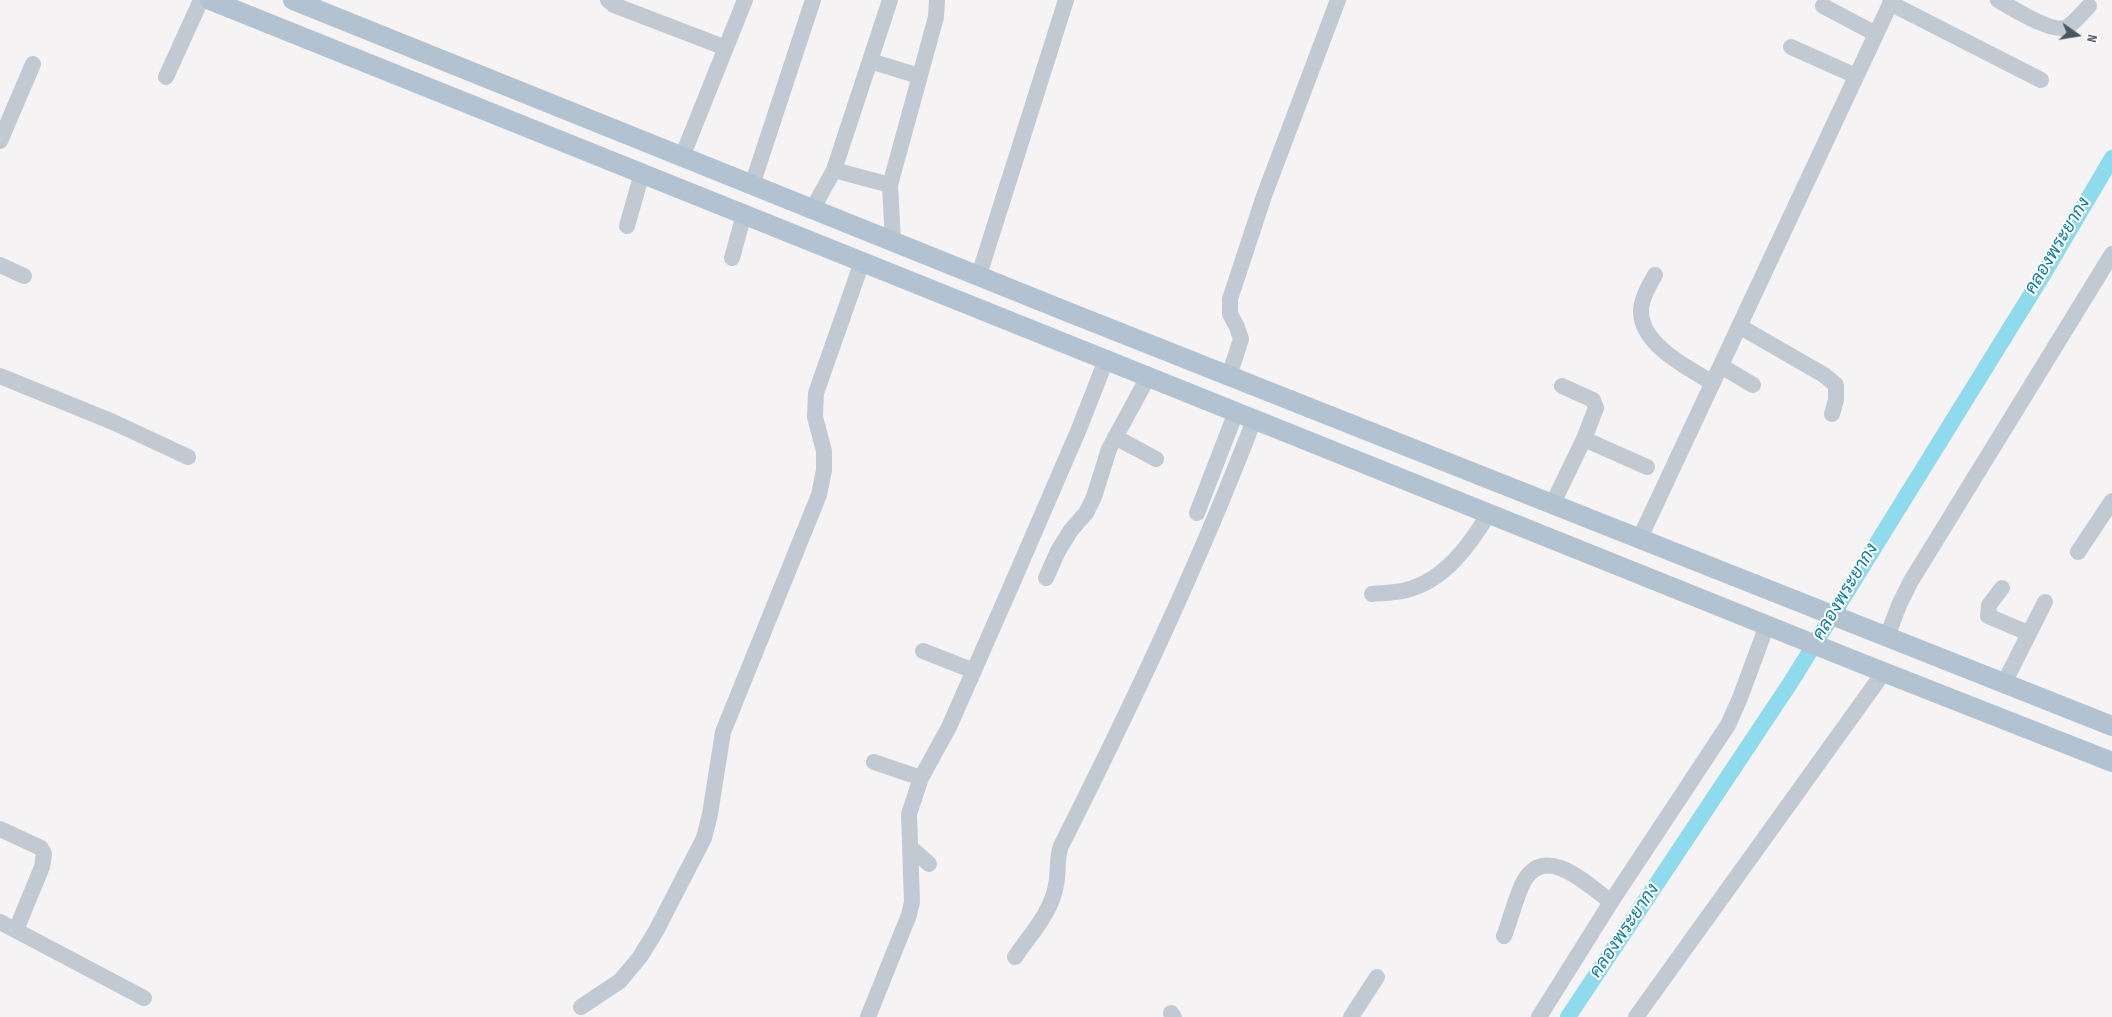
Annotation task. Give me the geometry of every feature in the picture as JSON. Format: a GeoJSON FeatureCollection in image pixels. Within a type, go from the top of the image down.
{"type":"FeatureCollection","features":[{"type":"Feature","properties":{"kind":"main road"},"geometry":{"type":"LineString","coordinates":[[210,0],[1862,664],[2112,762]]}},
{"type":"Feature","properties":{"kind":"main road"},"geometry":{"type":"LineString","coordinates":[[293,0],[812,210],[2112,726]]}},
{"type":"Feature","properties":{"kind":"main road"},"geometry":{"type":"LineString","coordinates":[[1058,340],[1068,312]]}},
{"type":"Feature","properties":{"kind":"street"},"geometry":{"type":"LineString","coordinates":[[166,77],[201,0]]}},
{"type":"Feature","properties":{"kind":"street"},"geometry":{"type":"LineString","coordinates":[[608,0],[614,5],[726,48]]}},
{"type":"Feature","properties":{"kind":"street"},"geometry":{"type":"LineString","coordinates":[[682,157],[745,0]]}},
{"type":"Feature","properties":{"kind":"street"},"geometry":{"type":"LineString","coordinates":[[752,185],[813,0]]}},
{"type":"Feature","properties":{"kind":"street"},"geometry":{"type":"LineString","coordinates":[[812,210],[834,170],[890,0]]}},
{"type":"Feature","properties":{"kind":"street"},"geometry":{"type":"LineString","coordinates":[[893,241],[890,185],[936,17],[937,0]]}},
{"type":"Feature","properties":{"kind":"street"},"geometry":{"type":"LineString","coordinates":[[979,275],[1066,0]]}},
{"type":"Feature","properties":{"kind":"street"},"geometry":{"type":"LineString","coordinates":[[1229,376],[1241,339],[1230,314],[1230,299],[1264,196],[1338,0]]}},
{"type":"Feature","properties":{"kind":"street"},"geometry":{"type":"LineString","coordinates":[[1640,540],[1891,2],[2042,80]]}},
{"type":"Feature","properties":{"kind":"street"},"geometry":{"type":"LineString","coordinates":[[2007,2],[2045,25],[2058,29],[2069,26],[2089,6]]}},
{"type":"Feature","properties":{"kind":"street"},"geometry":{"type":"LineString","coordinates":[[1823,6],[1876,34]]}},
{"type":"Feature","properties":{"kind":"street"},"geometry":{"type":"LineString","coordinates":[[1791,47],[1856,76]]}},
{"type":"Feature","properties":{"kind":"street"},"geometry":{"type":"LineString","coordinates":[[870,60],[919,76]]}},
{"type":"Feature","properties":{"kind":"street"},"geometry":{"type":"LineString","coordinates":[[0,141],[33,64]]}},
{"type":"Feature","properties":{"kind":"street"},"geometry":{"type":"LineString","coordinates":[[834,170],[890,185]]}},
{"type":"Feature","properties":{"kind":"street"},"geometry":{"type":"LineString","coordinates":[[627,226],[642,173]]}},
{"type":"Feature","properties":{"kind":"street"},"geometry":{"type":"LineString","coordinates":[[732,258],[744,214]]}},
{"type":"Feature","properties":{"kind":"street"},"geometry":{"type":"LineString","coordinates":[[1883,635],[1911,581],[2110,261]]}},
{"type":"Feature","properties":{"kind":"street"},"geometry":{"type":"LineString","coordinates":[[581,1007],[620,981],[640,957],[656,931],[704,838],[710,814],[723,732],[819,495],[824,470],[824,451],[815,417],[816,392],[862,262]]}},
{"type":"Feature","properties":{"kind":"street"},"geometry":{"type":"LineString","coordinates":[[0,265],[24,276]]}},
{"type":"Feature","properties":{"kind":"street"},"geometry":{"type":"LineString","coordinates":[[1655,275],[1646,292],[1641,311],[1643,323],[1651,339],[1672,358],[1713,383]]}},
{"type":"Feature","properties":{"kind":"street"},"geometry":{"type":"LineString","coordinates":[[1739,326],[1824,375],[1836,385],[1836,400],[1832,414]]}},
{"type":"Feature","properties":{"kind":"street"},"geometry":{"type":"LineString","coordinates":[[868,1017],[910,915],[912,902],[909,814],[921,778],[949,728],[1040,522],[1106,360]]}},
{"type":"Feature","properties":{"kind":"street"},"geometry":{"type":"LineString","coordinates":[[1720,366],[1753,385]]}},
{"type":"Feature","properties":{"kind":"street"},"geometry":{"type":"LineString","coordinates":[[0,376],[113,422],[188,457]]}},
{"type":"Feature","properties":{"kind":"street"},"geometry":{"type":"LineString","coordinates":[[1046,578],[1058,551],[1071,530],[1086,513],[1094,498],[1106,458],[1148,376]]}},
{"type":"Feature","properties":{"kind":"street"},"geometry":{"type":"LineString","coordinates":[[1552,505],[1584,439],[1596,408],[1593,400],[1562,386]]}},
{"type":"Feature","properties":{"kind":"street"},"geometry":{"type":"LineString","coordinates":[[1197,513],[1245,416]]}},
{"type":"Feature","properties":{"kind":"street"},"geometry":{"type":"LineString","coordinates":[[1015,957],[1045,912],[1052,897],[1056,886],[1058,856],[1061,846],[1117,734],[1212,529],[1245,416]]}},
{"type":"Feature","properties":{"kind":"street"},"geometry":{"type":"LineString","coordinates":[[1115,438],[1156,459]]}},
{"type":"Feature","properties":{"kind":"street"},"geometry":{"type":"LineString","coordinates":[[1584,439],[1647,467]]}},
{"type":"Feature","properties":{"kind":"street"},"geometry":{"type":"LineString","coordinates":[[2078,552],[2112,501]]}},
{"type":"Feature","properties":{"kind":"street"},"geometry":{"type":"LineString","coordinates":[[1372,594],[1405,591],[1419,586],[1439,573],[1473,541],[1489,514]]}},
{"type":"Feature","properties":{"kind":"street"},"geometry":{"type":"LineString","coordinates":[[2002,588],[1989,605],[1988,616],[2028,633]]}},
{"type":"Feature","properties":{"kind":"street"},"geometry":{"type":"LineString","coordinates":[[2004,683],[2045,602]]}},
{"type":"Feature","properties":{"kind":"street"},"geometry":{"type":"LineString","coordinates":[[1539,1017],[1611,902],[1728,725],[1767,625]]}},
{"type":"Feature","properties":{"kind":"street"},"geometry":{"type":"LineString","coordinates":[[923,651],[974,671]]}},
{"type":"Feature","properties":{"kind":"street"},"geometry":{"type":"LineString","coordinates":[[1636,1017],[1884,672]]}},
{"type":"Feature","properties":{"kind":"street"},"geometry":{"type":"LineString","coordinates":[[874,762],[921,778]]}},
{"type":"Feature","properties":{"kind":"street"},"geometry":{"type":"LineString","coordinates":[[0,829],[41,848],[44,854],[42,867],[16,930]]}},
{"type":"Feature","properties":{"kind":"street"},"geometry":{"type":"LineString","coordinates":[[910,847],[929,864]]}},
{"type":"Feature","properties":{"kind":"street"},"geometry":{"type":"LineString","coordinates":[[1504,936],[1524,882],[1534,869],[1542,865],[1559,868],[1573,874],[1611,902]]}},
{"type":"Feature","properties":{"kind":"street"},"geometry":{"type":"LineString","coordinates":[[0,922],[144,998]]}},
{"type":"Feature","properties":{"kind":"street"},"geometry":{"type":"LineString","coordinates":[[1351,1017],[1377,977]]}},
{"type":"Feature","properties":{"kind":"waterway","name":"คลองพระยากง"},"geometry":{"type":"LineString","coordinates":[[1568,1017],[1791,682],[2043,275],[2112,158]]}}]}
